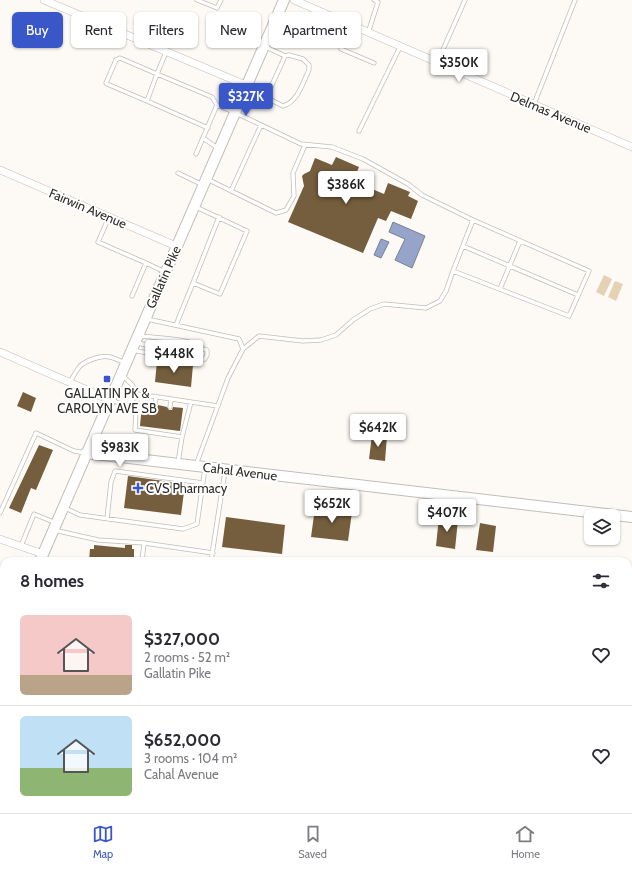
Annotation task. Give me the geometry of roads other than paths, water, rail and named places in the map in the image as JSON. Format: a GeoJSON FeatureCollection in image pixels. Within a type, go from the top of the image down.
{"type":"FeatureCollection","features":[{"type":"Feature","properties":{"kind":"main road","name":"Gallatin Pike"},"geometry":{"type":"LineString","coordinates":[[41,557],[176,246],[195,207],[248,86],[282,2]]}},
{"type":"Feature","properties":{"kind":"main road","name":"Cahal Avenue"},"geometry":{"type":"LineString","coordinates":[[86,454],[632,517]]}},
{"type":"Feature","properties":{"kind":"street"},"geometry":{"type":"LineString","coordinates":[[44,0],[248,86]]}},
{"type":"Feature","properties":{"kind":"street","name":"Delmas Avenue"},"geometry":{"type":"LineString","coordinates":[[294,0],[321,12]]}},
{"type":"Feature","properties":{"kind":"street","name":"Delmas Avenue"},"geometry":{"type":"LineString","coordinates":[[361,30],[632,147]]}},
{"type":"Feature","properties":{"kind":"street","name":"Fairwin Avenue"},"geometry":{"type":"LineString","coordinates":[[0,170],[176,246]]}},
{"type":"Feature","properties":{"kind":"street"},"geometry":{"type":"LineString","coordinates":[[0,352],[110,400]]}},
{"type":"Feature","properties":{"kind":"street"},"geometry":{"type":"LineString","coordinates":[[0,539],[21,546],[41,557]]}},
{"type":"Feature","properties":{"kind":"lane"},"geometry":{"type":"LineString","coordinates":[[197,0],[217,8],[221,0]]}},
{"type":"Feature","properties":{"kind":"lane"},"geometry":{"type":"LineString","coordinates":[[368,33],[378,2],[374,0]]}},
{"type":"Feature","properties":{"kind":"lane"},"geometry":{"type":"LineString","coordinates":[[437,63],[465,0]]}},
{"type":"Feature","properties":{"kind":"lane"},"geometry":{"type":"LineString","coordinates":[[534,105],[575,0]]}},
{"type":"Feature","properties":{"kind":"lane"},"geometry":{"type":"LineString","coordinates":[[248,86],[284,106],[290,105],[295,99],[309,70],[309,65],[303,60],[289,55],[285,56],[265,46]]}},
{"type":"Feature","properties":{"kind":"lane"},"geometry":{"type":"LineString","coordinates":[[359,131],[400,47]]}},
{"type":"Feature","properties":{"kind":"lane"},"geometry":{"type":"LineString","coordinates":[[341,48],[374,63]]}},
{"type":"Feature","properties":{"kind":"lane"},"geometry":{"type":"LineString","coordinates":[[146,101],[166,52]]}},
{"type":"Feature","properties":{"kind":"lane"},"geometry":{"type":"LineString","coordinates":[[267,96],[285,56]]}},
{"type":"Feature","properties":{"kind":"lane"},"geometry":{"type":"LineString","coordinates":[[208,128],[106,83],[116,60],[120,58],[212,97],[217,105],[301,144],[332,147],[363,159],[408,184],[422,195],[473,220],[589,271],[569,316],[453,271]]}},
{"type":"Feature","properties":{"kind":"lane"},"geometry":{"type":"LineString","coordinates":[[196,154],[217,105]]}},
{"type":"Feature","properties":{"kind":"lane"},"geometry":{"type":"LineString","coordinates":[[231,191],[261,125]]}},
{"type":"Feature","properties":{"kind":"lane"},"geometry":{"type":"LineString","coordinates":[[203,138],[220,150]]}},
{"type":"Feature","properties":{"kind":"lane"},"geometry":{"type":"LineString","coordinates":[[178,173],[231,191],[276,213],[286,210],[294,196],[293,173],[305,145]]}},
{"type":"Feature","properties":{"kind":"lane"},"geometry":{"type":"LineString","coordinates":[[193,283],[220,294],[247,231],[195,207]]}},
{"type":"Feature","properties":{"kind":"lane"},"geometry":{"type":"LineString","coordinates":[[109,217],[98,242],[165,272]]}},
{"type":"Feature","properties":{"kind":"lane"},"geometry":{"type":"LineString","coordinates":[[176,325],[219,217]]}},
{"type":"Feature","properties":{"kind":"lane"},"geometry":{"type":"LineString","coordinates":[[63,507],[80,515],[183,529],[197,524],[203,483],[200,466],[228,378],[243,349],[260,336],[303,341],[321,340],[336,335],[353,320],[370,309],[384,304],[426,308],[440,301],[446,291],[473,220]]}},
{"type":"Feature","properties":{"kind":"lane"},"geometry":{"type":"LineString","coordinates":[[500,289],[520,241]]}},
{"type":"Feature","properties":{"kind":"lane"},"geometry":{"type":"LineString","coordinates":[[463,246],[578,295]]}},
{"type":"Feature","properties":{"kind":"lane"},"geometry":{"type":"LineString","coordinates":[[132,296],[146,263]]}},
{"type":"Feature","properties":{"kind":"lane"},"geometry":{"type":"LineString","coordinates":[[145,319],[239,339],[243,349]]}},
{"type":"Feature","properties":{"kind":"lane"},"geometry":{"type":"LineString","coordinates":[[173,340],[198,344],[207,350],[207,355],[205,359],[201,360],[175,358],[134,342],[173,340]]}},
{"type":"Feature","properties":{"kind":"lane"},"geometry":{"type":"LineString","coordinates":[[134,342],[162,351],[179,352],[202,348]]}},
{"type":"Feature","properties":{"kind":"lane"},"geometry":{"type":"LineString","coordinates":[[70,382],[81,366],[100,357],[109,356],[126,363]]}},
{"type":"Feature","properties":{"kind":"lane"},"geometry":{"type":"LineString","coordinates":[[121,374],[133,385],[138,394],[135,430],[182,437]]}},
{"type":"Feature","properties":{"kind":"lane"},"geometry":{"type":"LineString","coordinates":[[138,394],[218,406]]}},
{"type":"Feature","properties":{"kind":"lane"},"geometry":{"type":"LineString","coordinates":[[155,405],[156,397]]}},
{"type":"Feature","properties":{"kind":"lane"},"geometry":{"type":"LineString","coordinates":[[170,407],[171,399]]}},
{"type":"Feature","properties":{"kind":"lane"},"geometry":{"type":"LineString","coordinates":[[110,400],[136,411]]}},
{"type":"Feature","properties":{"kind":"lane"},"geometry":{"type":"LineString","coordinates":[[178,464],[182,437],[191,402]]}},
{"type":"Feature","properties":{"kind":"lane"},"geometry":{"type":"LineString","coordinates":[[152,427],[152,432]]}},
{"type":"Feature","properties":{"kind":"lane"},"geometry":{"type":"LineString","coordinates":[[166,434],[167,429]]}},
{"type":"Feature","properties":{"kind":"lane"},"geometry":{"type":"LineString","coordinates":[[0,513],[36,433],[86,454]]}},
{"type":"Feature","properties":{"kind":"lane"},"geometry":{"type":"LineString","coordinates":[[212,557],[225,469]]}},
{"type":"Feature","properties":{"kind":"lane"},"geometry":{"type":"LineString","coordinates":[[107,519],[111,482],[114,471],[203,483]]}},
{"type":"Feature","properties":{"kind":"lane"},"geometry":{"type":"LineString","coordinates":[[21,546],[34,514],[54,527],[98,540],[144,543],[213,553]]}},
{"type":"Feature","properties":{"kind":"lane"},"geometry":{"type":"LineString","coordinates":[[142,557],[144,543]]}},
{"type":"Feature","properties":{"kind":"water"},"geometry":{"type":"Polygon","coordinates":[[[393,222],[425,236],[412,268],[395,260],[405,239],[389,232],[393,222]]]}},
{"type":"Feature","properties":{"kind":"water"},"geometry":{"type":"Polygon","coordinates":[[[381,239],[389,242],[381,258],[374,255],[381,239]]]}},
{"type":"Feature","properties":{"kind":"place","name":"GALLATIN PK & CAROLYN AVE SB"},"geometry":{"type":"Point","coordinates":[107,379]}},
{"type":"Feature","properties":{"kind":"place","name":"CVS Pharmacy"},"geometry":{"type":"Point","coordinates":[138,488]}}]}
